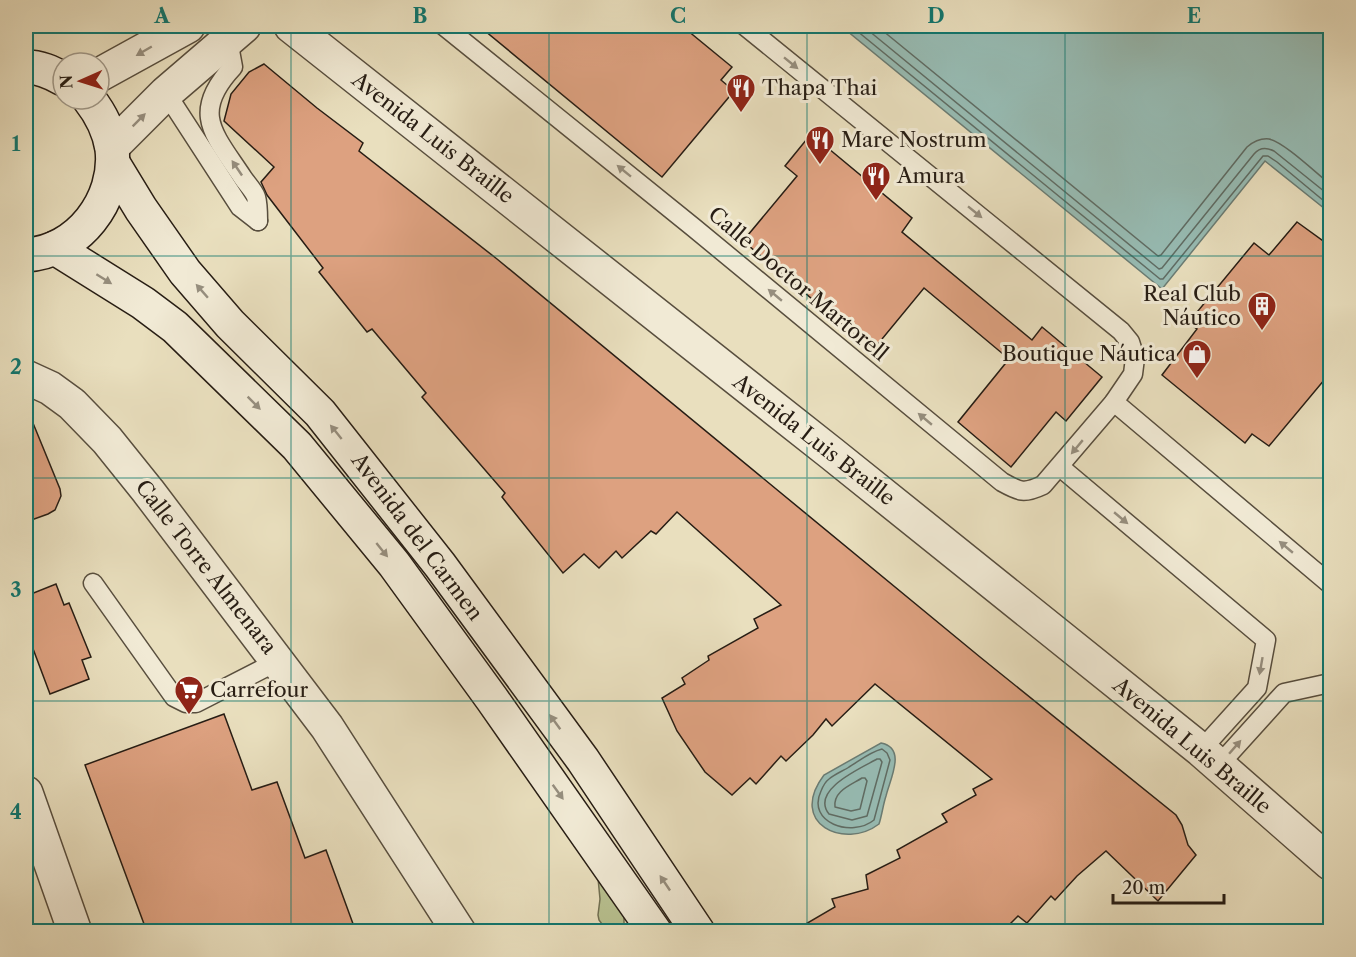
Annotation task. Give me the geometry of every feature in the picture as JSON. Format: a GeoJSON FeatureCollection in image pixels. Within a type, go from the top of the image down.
{"type":"FeatureCollection","features":[{"type":"Feature","properties":{"kind":"street"},"geometry":{"type":"LineString","coordinates":[[111,68],[188,26]]}},
{"type":"Feature","properties":{"kind":"street","name":"Avenida Luis Braille"},"geometry":{"type":"LineString","coordinates":[[291,26],[1210,758],[1330,863]]}},
{"type":"Feature","properties":{"kind":"street"},"geometry":{"type":"LineString","coordinates":[[40,251],[78,234],[96,214],[108,190],[112,155],[166,93],[236,33]]}},
{"type":"Feature","properties":{"kind":"street"},"geometry":{"type":"LineString","coordinates":[[26,67],[51,72]]}},
{"type":"Feature","properties":{"kind":"street","name":"Avenida del Carmen"},"geometry":{"type":"LineString","coordinates":[[97,111],[102,118],[112,155],[141,208],[185,272],[230,324],[320,412],[440,565],[583,760],[698,932]]}},
{"type":"Feature","properties":{"kind":"street","name":"Avenida del Carmen"},"geometry":{"type":"LineString","coordinates":[[40,251],[143,303],[175,327],[297,446],[394,564],[492,699],[655,932]]}},
{"type":"Feature","properties":{"kind":"street","name":"Calle Torre Almenara"},"geometry":{"type":"LineString","coordinates":[[26,378],[50,388],[72,404],[107,440],[327,727],[459,932]]}},
{"type":"Feature","properties":{"kind":"street"},"geometry":{"type":"LineString","coordinates":[[26,793],[75,932]]}},
{"type":"Feature","properties":{"kind":"lane","name":"Calle Doctor Martorell"},"geometry":{"type":"LineString","coordinates":[[444,26],[702,234],[1002,482],[1019,492],[1031,491],[1043,485],[1114,402],[1133,374],[1135,358],[1130,342],[1121,331],[746,26]]}},
{"type":"Feature","properties":{"kind":"lane"},"geometry":{"type":"LineString","coordinates":[[166,93],[240,207],[258,221],[256,197],[216,139],[209,116],[213,95],[221,80],[233,67],[236,33]]}},
{"type":"Feature","properties":{"kind":"lane"},"geometry":{"type":"LineString","coordinates":[[1114,402],[1330,584]]}},
{"type":"Feature","properties":{"kind":"lane"},"geometry":{"type":"LineString","coordinates":[[1060,467],[1266,640],[1257,688],[1210,758]]}},
{"type":"Feature","properties":{"kind":"lane"},"geometry":{"type":"LineString","coordinates":[[93,583],[174,697],[186,704],[210,698],[278,661]]}},
{"type":"Feature","properties":{"kind":"lane"},"geometry":{"type":"LineString","coordinates":[[1210,758],[1284,693],[1330,683]]}},
{"type":"Feature","properties":{"kind":"green space"},"geometry":{"type":"Polygon","coordinates":[[[598,878],[624,909],[626,931],[607,931],[599,920],[598,878]]]}},
{"type":"Feature","properties":{"kind":"water"},"geometry":{"type":"Polygon","coordinates":[[[841,26],[1330,26],[1330,213],[1265,161],[1162,289],[841,26]]]}},
{"type":"Feature","properties":{"kind":"water"},"geometry":{"type":"Polygon","coordinates":[[[881,743],[889,746],[893,751],[895,765],[879,824],[865,831],[851,834],[837,833],[825,828],[816,819],[812,807],[814,792],[824,775],[881,743]]]}},
{"type":"Feature","properties":{"kind":"building"},"geometry":{"type":"Polygon","coordinates":[[[479,26],[682,26],[732,67],[721,80],[734,91],[662,177],[479,26]]]}},
{"type":"Feature","properties":{"kind":"building"},"geometry":{"type":"Polygon","coordinates":[[[264,64],[363,143],[359,151],[497,259],[980,657],[1176,815],[1182,825],[1188,845],[1196,855],[1158,901],[1106,851],[1077,876],[1055,900],[1051,896],[1027,923],[1018,916],[1002,932],[792,932],[835,907],[832,899],[868,889],[866,875],[900,858],[897,850],[947,822],[942,814],[976,795],[973,789],[992,779],[875,684],[832,726],[826,719],[786,761],[781,756],[756,784],[750,778],[732,795],[705,772],[677,731],[662,698],[685,684],[682,678],[709,660],[708,656],[758,628],[754,619],[781,605],[677,512],[656,534],[651,531],[622,558],[616,551],[599,568],[584,554],[563,573],[502,497],[505,493],[422,397],[426,393],[372,329],[367,332],[319,272],[323,268],[267,195],[261,182],[274,167],[224,121],[231,94],[249,72],[264,64]]]}},
{"type":"Feature","properties":{"kind":"building"},"geometry":{"type":"Polygon","coordinates":[[[811,134],[912,218],[902,232],[1032,340],[1042,327],[1102,377],[1066,421],[1056,412],[1011,467],[958,422],[1009,359],[924,288],[873,350],[743,241],[797,176],[785,166],[811,134]]]}},
{"type":"Feature","properties":{"kind":"building","name":"Real Club Náutico"},"geometry":{"type":"Polygon","coordinates":[[[1297,222],[1330,246],[1330,373],[1269,446],[1252,434],[1245,443],[1162,375],[1197,329],[1188,323],[1254,243],[1269,255],[1297,222]]]}},
{"type":"Feature","properties":{"kind":"building"},"geometry":{"type":"Polygon","coordinates":[[[26,406],[61,496],[55,510],[26,522],[26,406]]]}},
{"type":"Feature","properties":{"kind":"building"},"geometry":{"type":"Polygon","coordinates":[[[56,584],[64,605],[69,603],[91,657],[82,660],[89,679],[50,694],[26,630],[26,596],[56,584]]]}},
{"type":"Feature","properties":{"kind":"building"},"geometry":{"type":"Polygon","coordinates":[[[224,714],[252,790],[277,782],[305,858],[326,850],[356,932],[147,932],[85,765],[224,714]]]}},
{"type":"Feature","properties":{"kind":"place","name":"Thapa Thai"},"geometry":{"type":"Point","coordinates":[741,114]}},
{"type":"Feature","properties":{"kind":"place","name":"Mare Nostrum"},"geometry":{"type":"Point","coordinates":[820,166]}},
{"type":"Feature","properties":{"kind":"place","name":"Amura"},"geometry":{"type":"Point","coordinates":[876,202]}},
{"type":"Feature","properties":{"kind":"place","name":"Real Club Náutico"},"geometry":{"type":"Point","coordinates":[1262,332]}},
{"type":"Feature","properties":{"kind":"place","name":"Boutique Náutica"},"geometry":{"type":"Point","coordinates":[1197,380]}},
{"type":"Feature","properties":{"kind":"place","name":"Carrefour"},"geometry":{"type":"Point","coordinates":[189,716]}}]}
